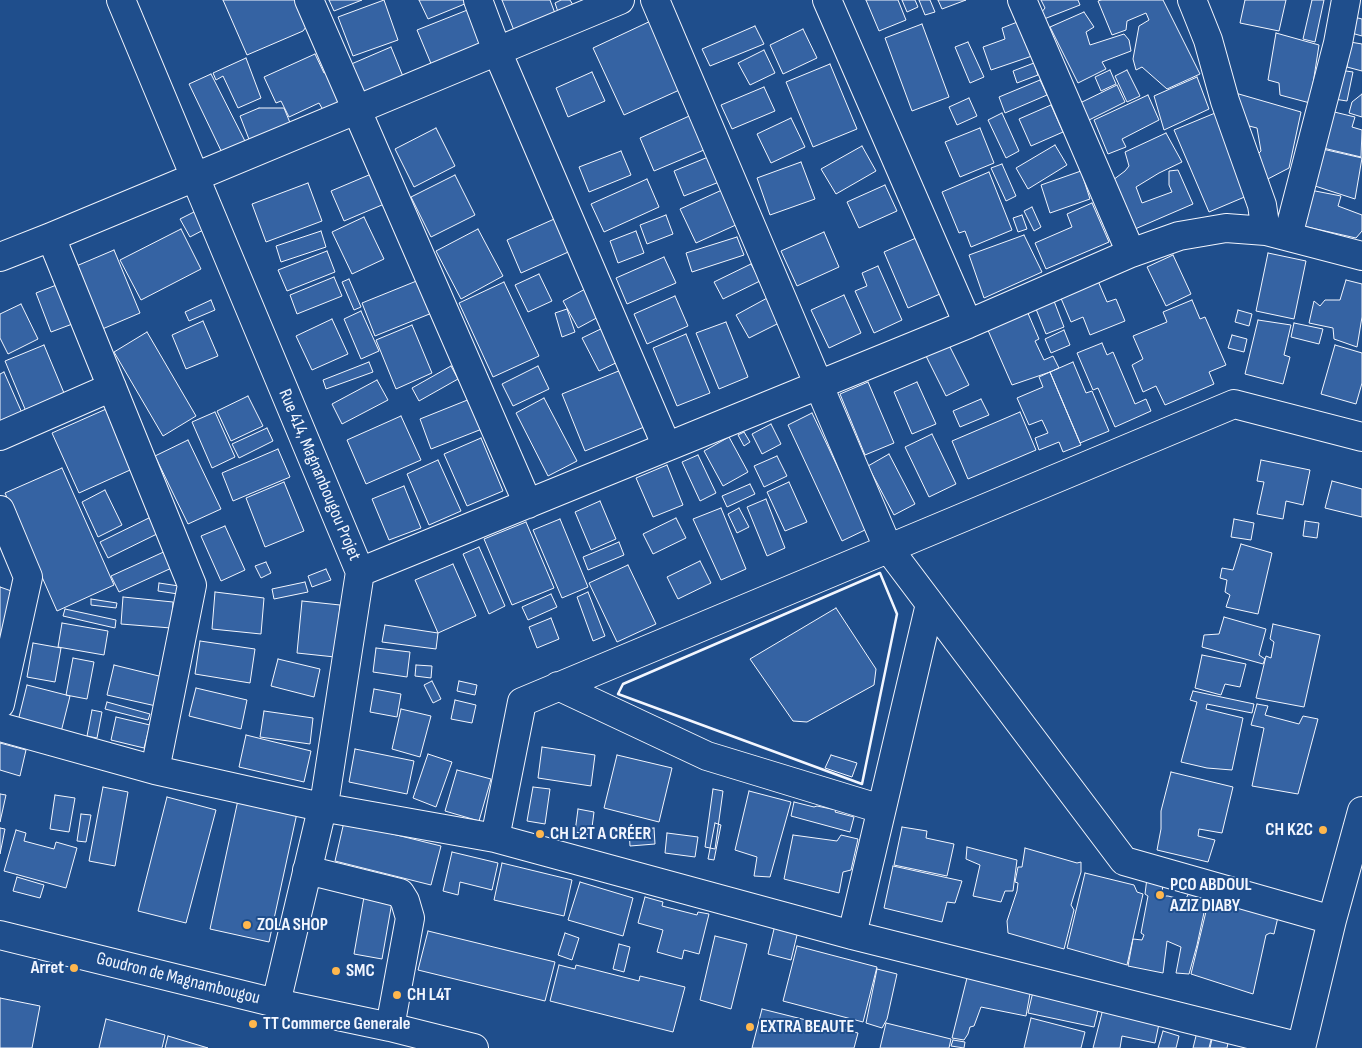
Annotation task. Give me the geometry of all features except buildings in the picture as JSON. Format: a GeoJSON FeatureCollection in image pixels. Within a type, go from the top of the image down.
{"type":"FeatureCollection","features":[{"type":"Feature","properties":{"kind":"street","name":"Rue 414, Magnanbougou Projet"},"geometry":{"type":"LineString","coordinates":[[121,0],[360,572],[326,792],[276,1003]]}},
{"type":"Feature","properties":{"kind":"street"},"geometry":{"type":"LineString","coordinates":[[309,0],[528,504]]}},
{"type":"Feature","properties":{"kind":"street"},"geometry":{"type":"LineString","coordinates":[[478,0],[497,51],[667,447]]}},
{"type":"Feature","properties":{"kind":"street"},"geometry":{"type":"LineString","coordinates":[[0,257],[620,0]]}},
{"type":"Feature","properties":{"kind":"street"},"geometry":{"type":"LineString","coordinates":[[655,0],[888,548],[1124,862],[1332,920]]}},
{"type":"Feature","properties":{"kind":"street"},"geometry":{"type":"LineString","coordinates":[[827,0],[968,324]]}},
{"type":"Feature","properties":{"kind":"street"},"geometry":{"type":"LineString","coordinates":[[1022,0],[1131,253]]}},
{"type":"Feature","properties":{"kind":"street"},"geometry":{"type":"LineString","coordinates":[[1192,0],[1208,40],[1224,101],[1262,205],[1277,234]]}},
{"type":"Feature","properties":{"kind":"street"},"geometry":{"type":"LineString","coordinates":[[1277,234],[1338,43],[1346,0]]}},
{"type":"Feature","properties":{"kind":"street"},"geometry":{"type":"LineString","coordinates":[[360,572],[968,324],[1131,253],[1179,236],[1226,228],[1277,234],[1362,256]]}},
{"type":"Feature","properties":{"kind":"street"},"geometry":{"type":"LineString","coordinates":[[51,237],[192,585],[155,770]]}},
{"type":"Feature","properties":{"kind":"street"},"geometry":{"type":"LineString","coordinates":[[0,436],[112,387]]}},
{"type":"Feature","properties":{"kind":"street"},"geometry":{"type":"LineString","coordinates":[[495,838],[522,702],[1234,404],[1362,437]]}},
{"type":"Feature","properties":{"kind":"street"},"geometry":{"type":"LineString","coordinates":[[0,510],[28,577],[0,704]]}},
{"type":"Feature","properties":{"kind":"street"},"geometry":{"type":"LineString","coordinates":[[852,935],[930,604]]}},
{"type":"Feature","properties":{"kind":"street"},"geometry":{"type":"LineString","coordinates":[[558,686],[707,756],[882,809]]}},
{"type":"Feature","properties":{"kind":"street"},"geometry":{"type":"LineString","coordinates":[[0,727],[155,770],[321,807],[495,838],[852,935],[1301,1048],[1332,920],[1355,858],[1362,811]]}},
{"type":"Feature","properties":{"kind":"street"},"geometry":{"type":"LineString","coordinates":[[307,870],[400,893],[405,901],[410,918],[390,1027]]}},
{"type":"Feature","properties":{"kind":"street","name":"Goudron de Magnambougou"},"geometry":{"type":"LineString","coordinates":[[0,935],[276,1003],[390,1027],[474,1048]]}},
{"type":"Feature","properties":{"kind":"wall"},"geometry":{"type":"LineString","coordinates":[[880,573],[897,614],[862,784],[618,694],[623,684],[880,573]]}},
{"type":"Feature","properties":{"kind":"place","name":"CH K2C"},"geometry":{"type":"Point","coordinates":[1323,830]}},
{"type":"Feature","properties":{"kind":"place","name":"CH L2T A CRÉER"},"geometry":{"type":"Point","coordinates":[540,834]}},
{"type":"Feature","properties":{"kind":"place","name":"PCO ABDOUL AZIZ DIABY"},"geometry":{"type":"Point","coordinates":[1160,895]}},
{"type":"Feature","properties":{"kind":"place","name":"ZOLA SHOP"},"geometry":{"type":"Point","coordinates":[247,925]}},
{"type":"Feature","properties":{"kind":"place","name":"Arret"},"geometry":{"type":"Point","coordinates":[74,968]}},
{"type":"Feature","properties":{"kind":"place","name":"SMC"},"geometry":{"type":"Point","coordinates":[336,971]}},
{"type":"Feature","properties":{"kind":"place","name":"CH L4T"},"geometry":{"type":"Point","coordinates":[397,995]}},
{"type":"Feature","properties":{"kind":"place","name":"TT Commerce Generale"},"geometry":{"type":"Point","coordinates":[253,1024]}},
{"type":"Feature","properties":{"kind":"place","name":"EXTRA BEAUTE"},"geometry":{"type":"Point","coordinates":[750,1027]}}]}
